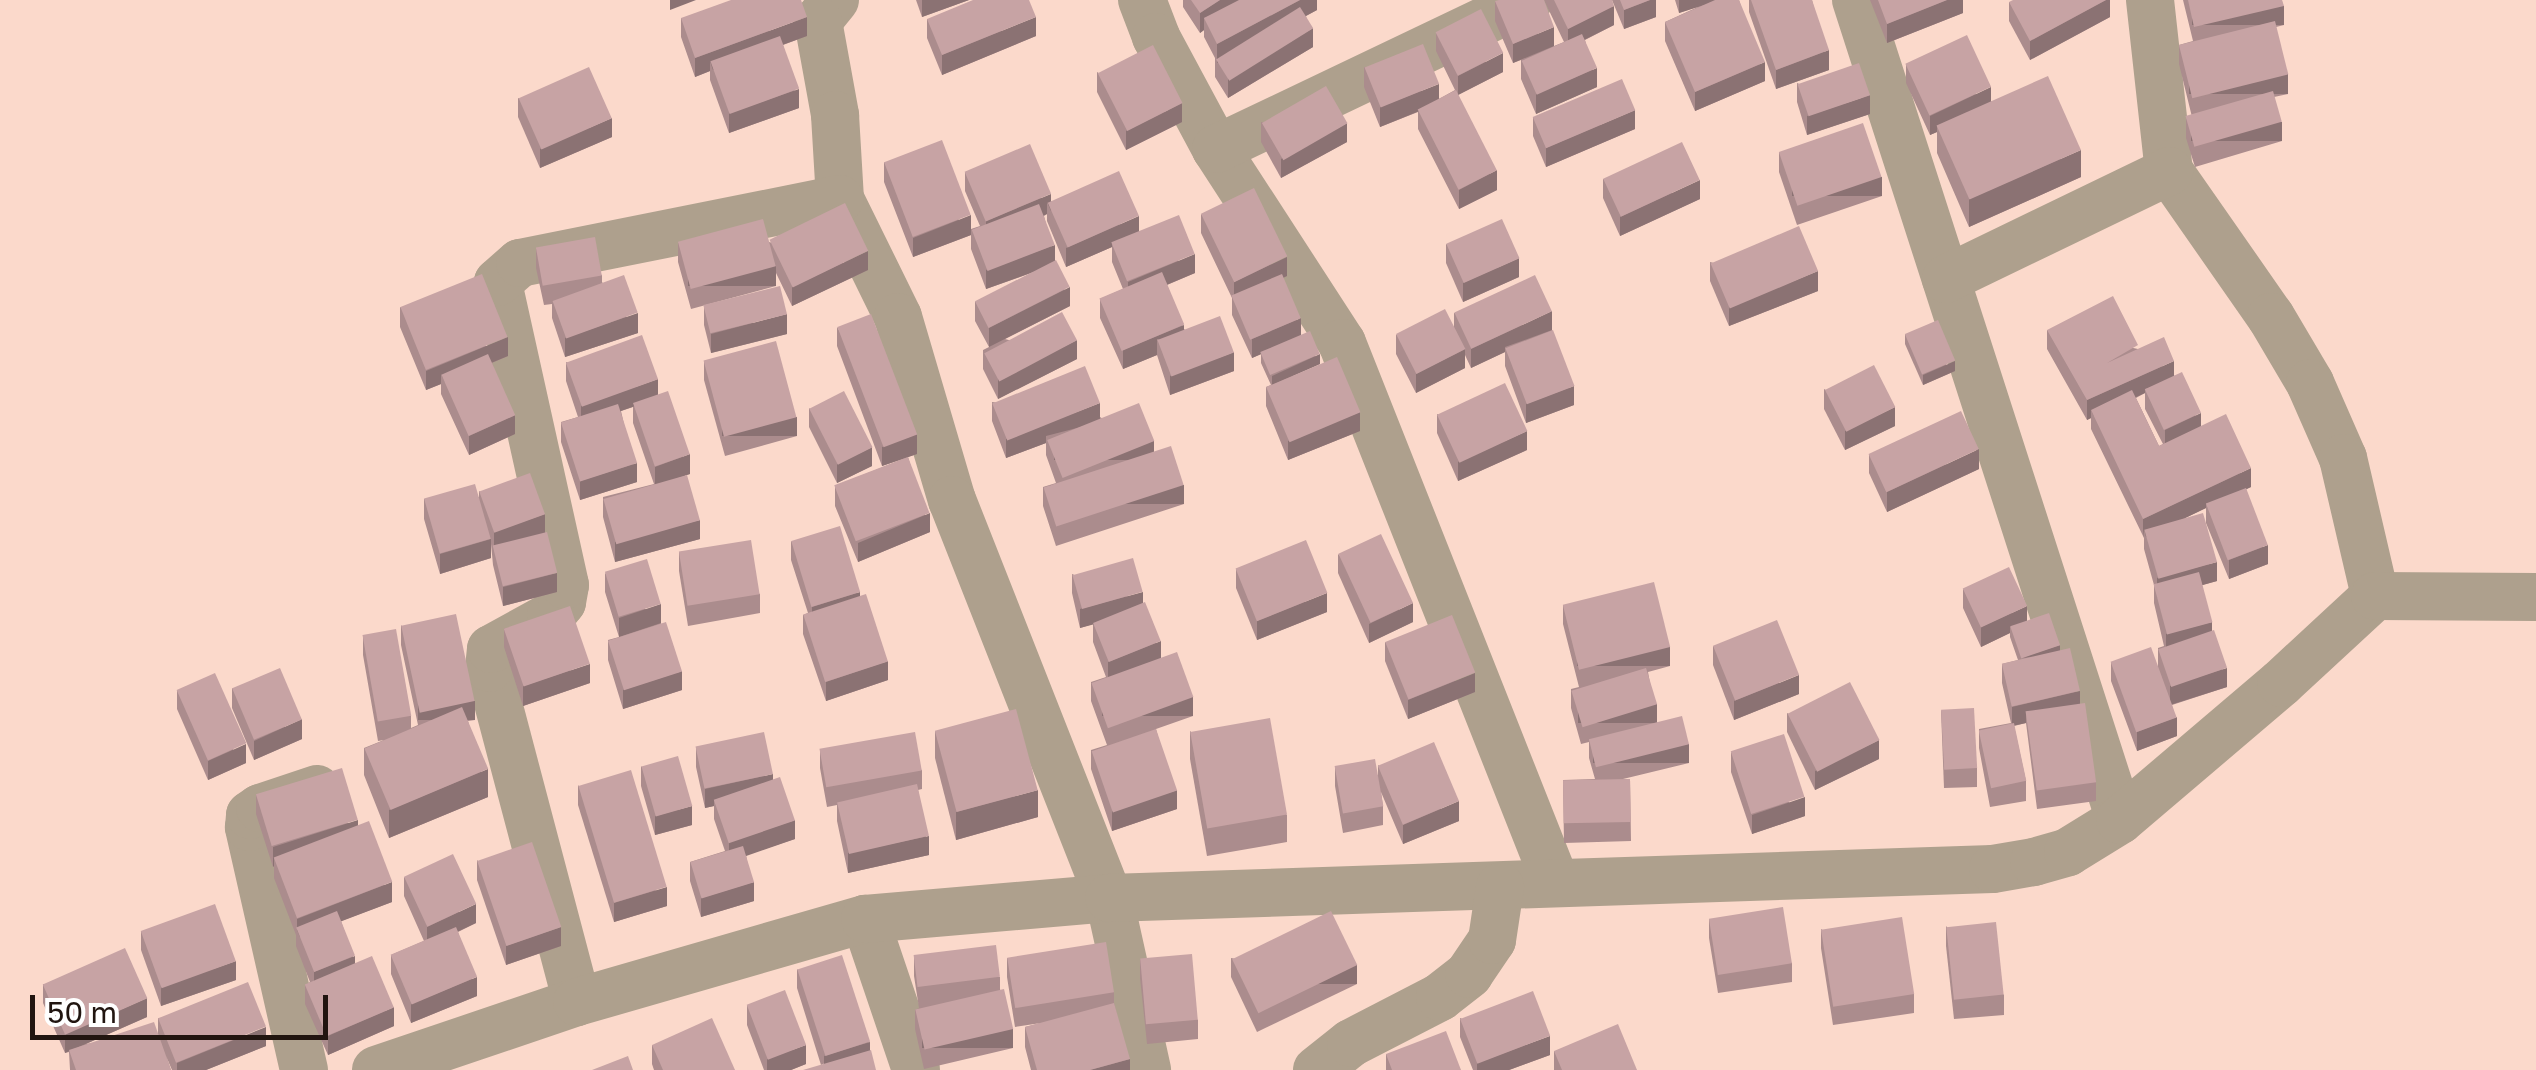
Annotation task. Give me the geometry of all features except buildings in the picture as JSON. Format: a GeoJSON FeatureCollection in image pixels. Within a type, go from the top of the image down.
{"type":"FeatureCollection","features":[{"type":"Feature","properties":{"kind":"street"},"geometry":{"type":"LineString","coordinates":[[835,0],[818,21],[835,115],[840,199],[898,317],[952,500],[1117,931],[1147,1070]]}},
{"type":"Feature","properties":{"kind":"street"},"geometry":{"type":"LineString","coordinates":[[1142,0],[1216,149],[1342,343],[1555,881]]}},
{"type":"Feature","properties":{"kind":"street"},"geometry":{"type":"LineString","coordinates":[[1856,0],[2120,820]]}},
{"type":"Feature","properties":{"kind":"street"},"geometry":{"type":"LineString","coordinates":[[2150,0],[2169,171],[2271,317],[2310,383],[2343,458],[2374,596]]}},
{"type":"Feature","properties":{"kind":"street"},"geometry":{"type":"LineString","coordinates":[[1216,149],[1502,5]]}},
{"type":"Feature","properties":{"kind":"street"},"geometry":{"type":"LineString","coordinates":[[1946,279],[2169,171]]}},
{"type":"Feature","properties":{"kind":"street"},"geometry":{"type":"LineString","coordinates":[[577,1002],[490,668],[491,650],[551,616],[562,602],[565,585],[498,282],[520,264],[840,199]]}},
{"type":"Feature","properties":{"kind":"street"},"geometry":{"type":"LineString","coordinates":[[376,1070],[577,1002],[866,919],[1117,931],[1555,881],[1994,869],[2068,852],[2120,820],[2281,683],[2374,596],[2536,597]]}},
{"type":"Feature","properties":{"kind":"street"},"geometry":{"type":"LineString","coordinates":[[304,1070],[249,827],[250,815],[260,808],[317,790]]}},
{"type":"Feature","properties":{"kind":"street"},"geometry":{"type":"LineString","coordinates":[[1317,1070],[1351,1043],[1440,998],[1469,974],[1492,940],[1500,887]]}},
{"type":"Feature","properties":{"kind":"street"},"geometry":{"type":"LineString","coordinates":[[866,919],[916,1070]]}}]}
